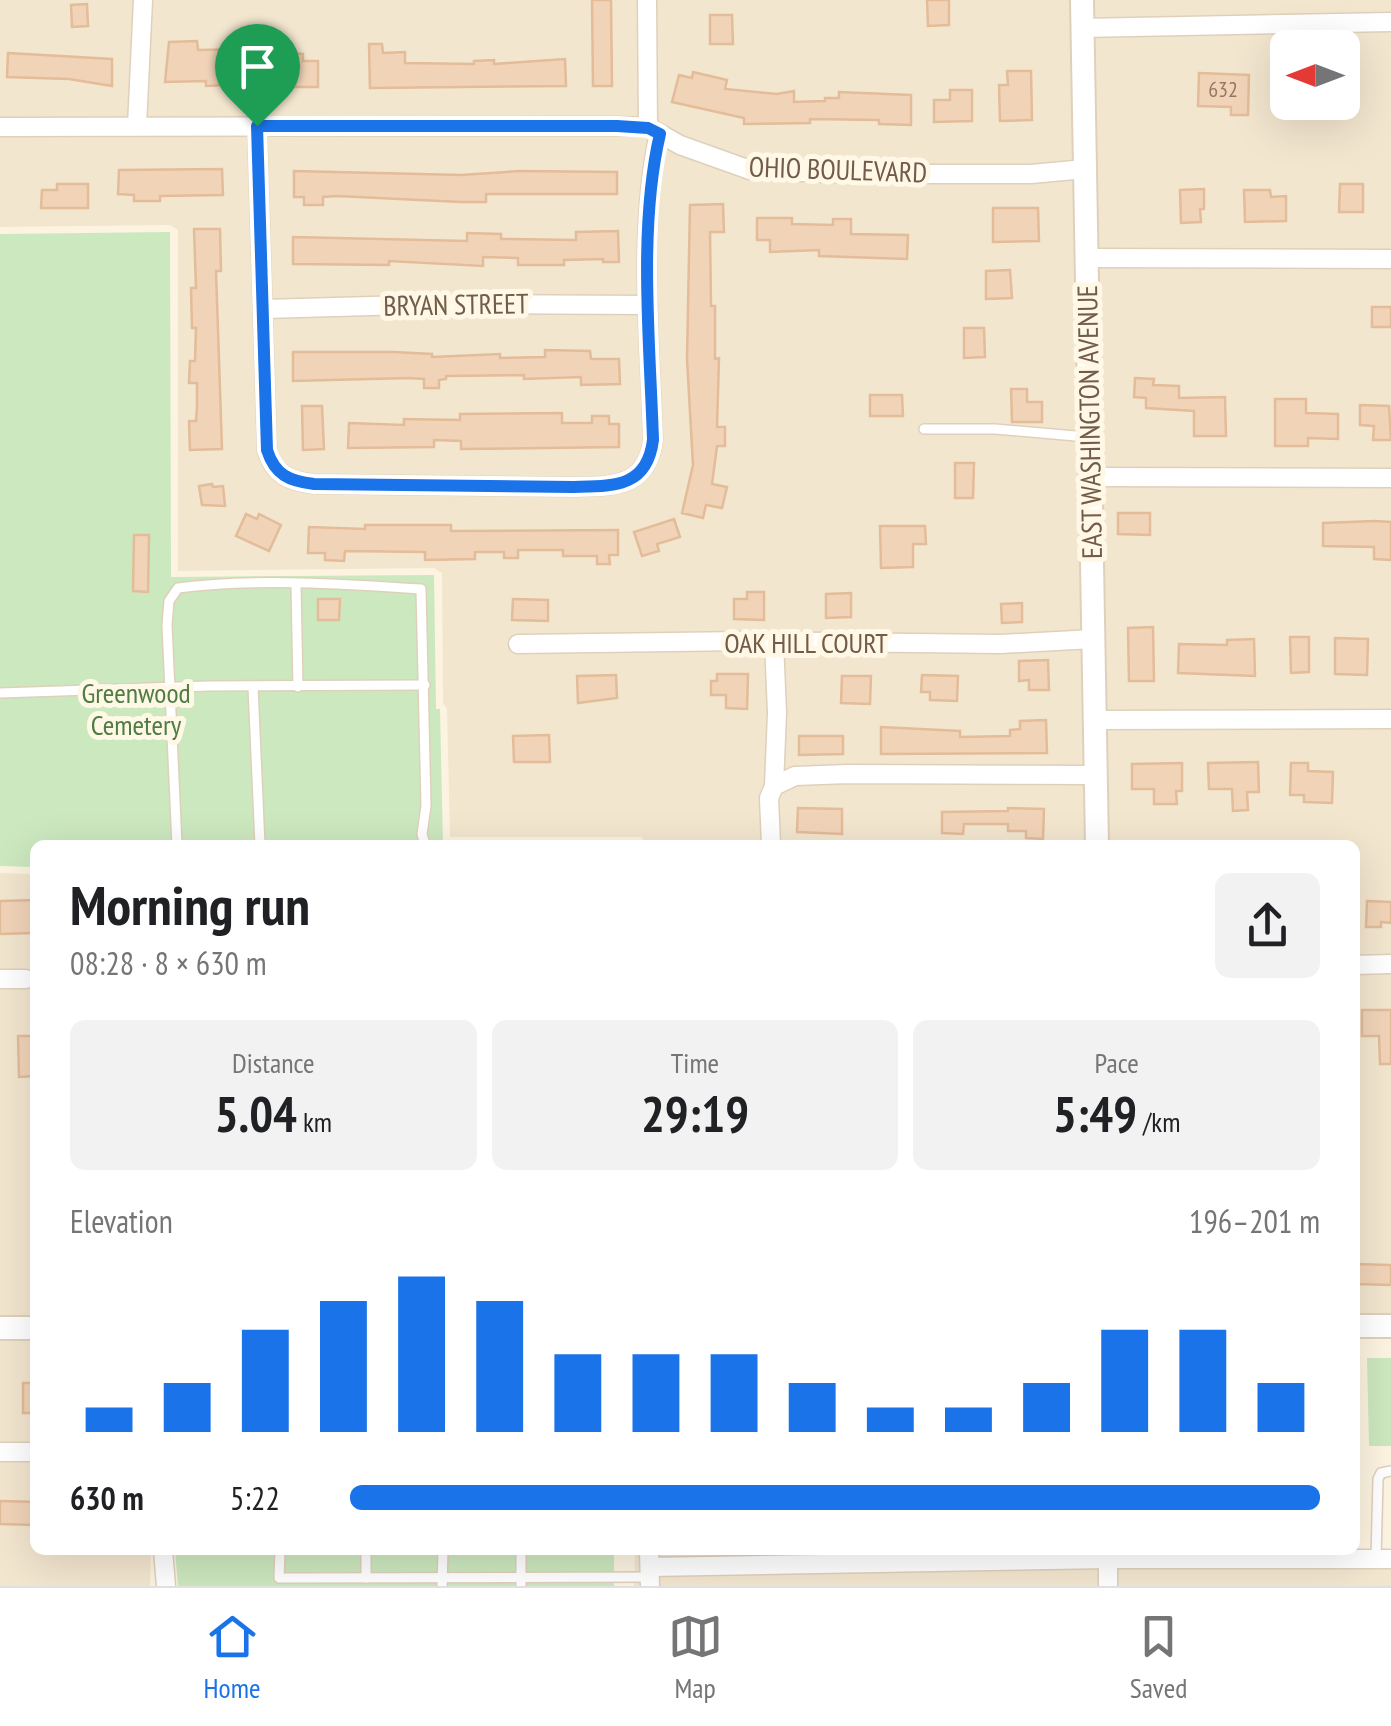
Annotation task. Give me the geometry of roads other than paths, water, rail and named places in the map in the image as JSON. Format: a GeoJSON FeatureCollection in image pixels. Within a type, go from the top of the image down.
{"type":"FeatureCollection","features":[{"type":"Feature","properties":{"kind":"street"},"geometry":{"type":"LineString","coordinates":[[137,126],[143,0]]}},
{"type":"Feature","properties":{"kind":"street"},"geometry":{"type":"LineString","coordinates":[[257,126],[267,450],[276,471],[286,478],[314,484],[574,487],[628,482],[645,466],[651,452],[648,305],[654,131],[647,0]]}},
{"type":"Feature","properties":{"kind":"street","name":"EAST WASHINGTON AVENUE"},"geometry":{"type":"LineString","coordinates":[[1082,0],[1096,840]]}},
{"type":"Feature","properties":{"kind":"street"},"geometry":{"type":"LineString","coordinates":[[1082,28],[1391,22]]}},
{"type":"Feature","properties":{"kind":"street","name":"OHIO BOULEVARD"},"geometry":{"type":"LineString","coordinates":[[0,127],[654,131],[750,170],[1030,174],[1085,169]]}},
{"type":"Feature","properties":{"kind":"street"},"geometry":{"type":"LineString","coordinates":[[1086,258],[1391,259]]}},
{"type":"Feature","properties":{"kind":"street","name":"BRYAN STREET"},"geometry":{"type":"LineString","coordinates":[[264,309],[443,304],[648,305]]}},
{"type":"Feature","properties":{"kind":"street"},"geometry":{"type":"LineString","coordinates":[[1090,477],[1391,478]]}},
{"type":"Feature","properties":{"kind":"street","name":"OAK HILL COURT"},"geometry":{"type":"LineString","coordinates":[[518,644],[1001,644],[1093,640]]}},
{"type":"Feature","properties":{"kind":"street"},"geometry":{"type":"LineString","coordinates":[[771,840],[777,712],[774,642]]}},
{"type":"Feature","properties":{"kind":"street"},"geometry":{"type":"LineString","coordinates":[[1094,720],[1391,719]]}},
{"type":"Feature","properties":{"kind":"street"},"geometry":{"type":"LineString","coordinates":[[774,786],[795,776],[848,774],[1096,775]]}},
{"type":"Feature","properties":{"kind":"street"},"geometry":{"type":"LineString","coordinates":[[1360,965],[1391,964]]}},
{"type":"Feature","properties":{"kind":"street"},"geometry":{"type":"LineString","coordinates":[[0,979],[26,978]]}},
{"type":"Feature","properties":{"kind":"street"},"geometry":{"type":"LineString","coordinates":[[1360,1326],[1391,1326]]}},
{"type":"Feature","properties":{"kind":"street"},"geometry":{"type":"LineString","coordinates":[[0,1328],[30,1328]]}},
{"type":"Feature","properties":{"kind":"street"},"geometry":{"type":"LineString","coordinates":[[0,1452],[30,1452]]}},
{"type":"Feature","properties":{"kind":"street"},"geometry":{"type":"LineString","coordinates":[[163,1555],[166,1586]]}},
{"type":"Feature","properties":{"kind":"street"},"geometry":{"type":"LineString","coordinates":[[650,1570],[879,1556],[994,1555]]}},
{"type":"Feature","properties":{"kind":"street"},"geometry":{"type":"LineString","coordinates":[[1108,1555],[1108,1586]]}},
{"type":"Feature","properties":{"kind":"street"},"geometry":{"type":"LineString","coordinates":[[1177,1555],[1384,1558]]}},
{"type":"Feature","properties":{"kind":"lane"},"geometry":{"type":"LineString","coordinates":[[924,429],[995,429],[1090,437]]}},
{"type":"Feature","properties":{"kind":"lane"},"geometry":{"type":"LineString","coordinates":[[177,840],[169,601],[173,592],[206,584],[421,589],[426,686],[424,840]]}},
{"type":"Feature","properties":{"kind":"lane"},"geometry":{"type":"LineString","coordinates":[[296,585],[298,686]]}},
{"type":"Feature","properties":{"kind":"lane"},"geometry":{"type":"LineString","coordinates":[[0,693],[426,686]]}},
{"type":"Feature","properties":{"kind":"lane"},"geometry":{"type":"LineString","coordinates":[[253,687],[260,840]]}},
{"type":"Feature","properties":{"kind":"lane"},"geometry":{"type":"LineString","coordinates":[[1384,1558],[1378,1478],[1380,1473],[1391,1471]]}},
{"type":"Feature","properties":{"kind":"lane"},"geometry":{"type":"LineString","coordinates":[[280,1555],[279,1578],[520,1582],[650,1570]]}},
{"type":"Feature","properties":{"kind":"lane"},"geometry":{"type":"LineString","coordinates":[[366,1555],[366,1578]]}},
{"type":"Feature","properties":{"kind":"lane"},"geometry":{"type":"LineString","coordinates":[[442,1555],[442,1582]]}},
{"type":"Feature","properties":{"kind":"lane"},"geometry":{"type":"LineString","coordinates":[[520,1555],[520,1582]]}},
{"type":"Feature","properties":{"kind":"park label","name":"Greenwood Cemetery"},"geometry":{"type":"Point","coordinates":[136,708]}}]}
